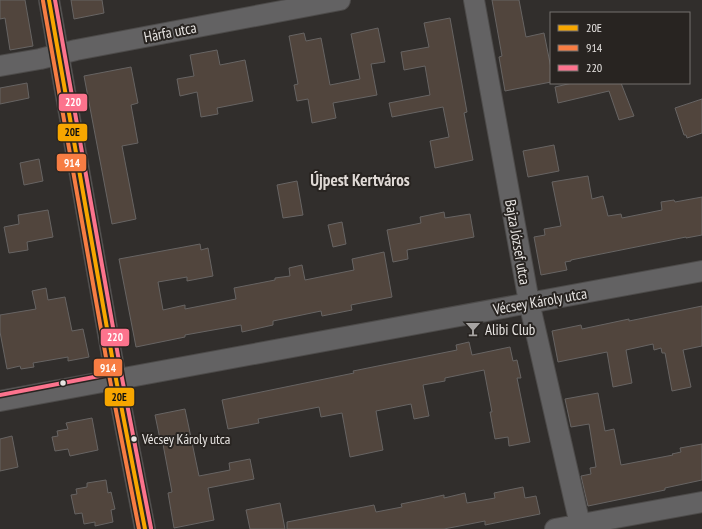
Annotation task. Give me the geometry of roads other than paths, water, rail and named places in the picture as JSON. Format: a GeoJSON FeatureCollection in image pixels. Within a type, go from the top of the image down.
{"type":"FeatureCollection","features":[{"type":"Feature","properties":{"kind":"street"},"geometry":{"type":"LineString","coordinates":[[49,0],[116,379],[146,529]]}},
{"type":"Feature","properties":{"kind":"street","name":"Hárfa utca"},"geometry":{"type":"LineString","coordinates":[[0,66],[340,0]]}},
{"type":"Feature","properties":{"kind":"street","name":"Bajza József utca"},"geometry":{"type":"LineString","coordinates":[[474,0],[529,302],[580,527]]}},
{"type":"Feature","properties":{"kind":"street","name":"Vécsey Károly utca"},"geometry":{"type":"LineString","coordinates":[[0,401],[702,271]]}},
{"type":"Feature","properties":{"kind":"street"},"geometry":{"type":"LineString","coordinates":[[555,529],[580,527],[702,502]]}},
{"type":"Feature","properties":{"kind":"place","name":"Alibi Club"},"geometry":{"type":"Point","coordinates":[473,329]}},
{"type":"Feature","properties":{"kind":"place","name":"Vécsey Károly utca"},"geometry":{"type":"Point","coordinates":[134,439]}},
{"type":"Feature","properties":{"kind":"district","name":"Újpest Kertváros"},"geometry":{"type":"Point","coordinates":[360,180]}}]}
